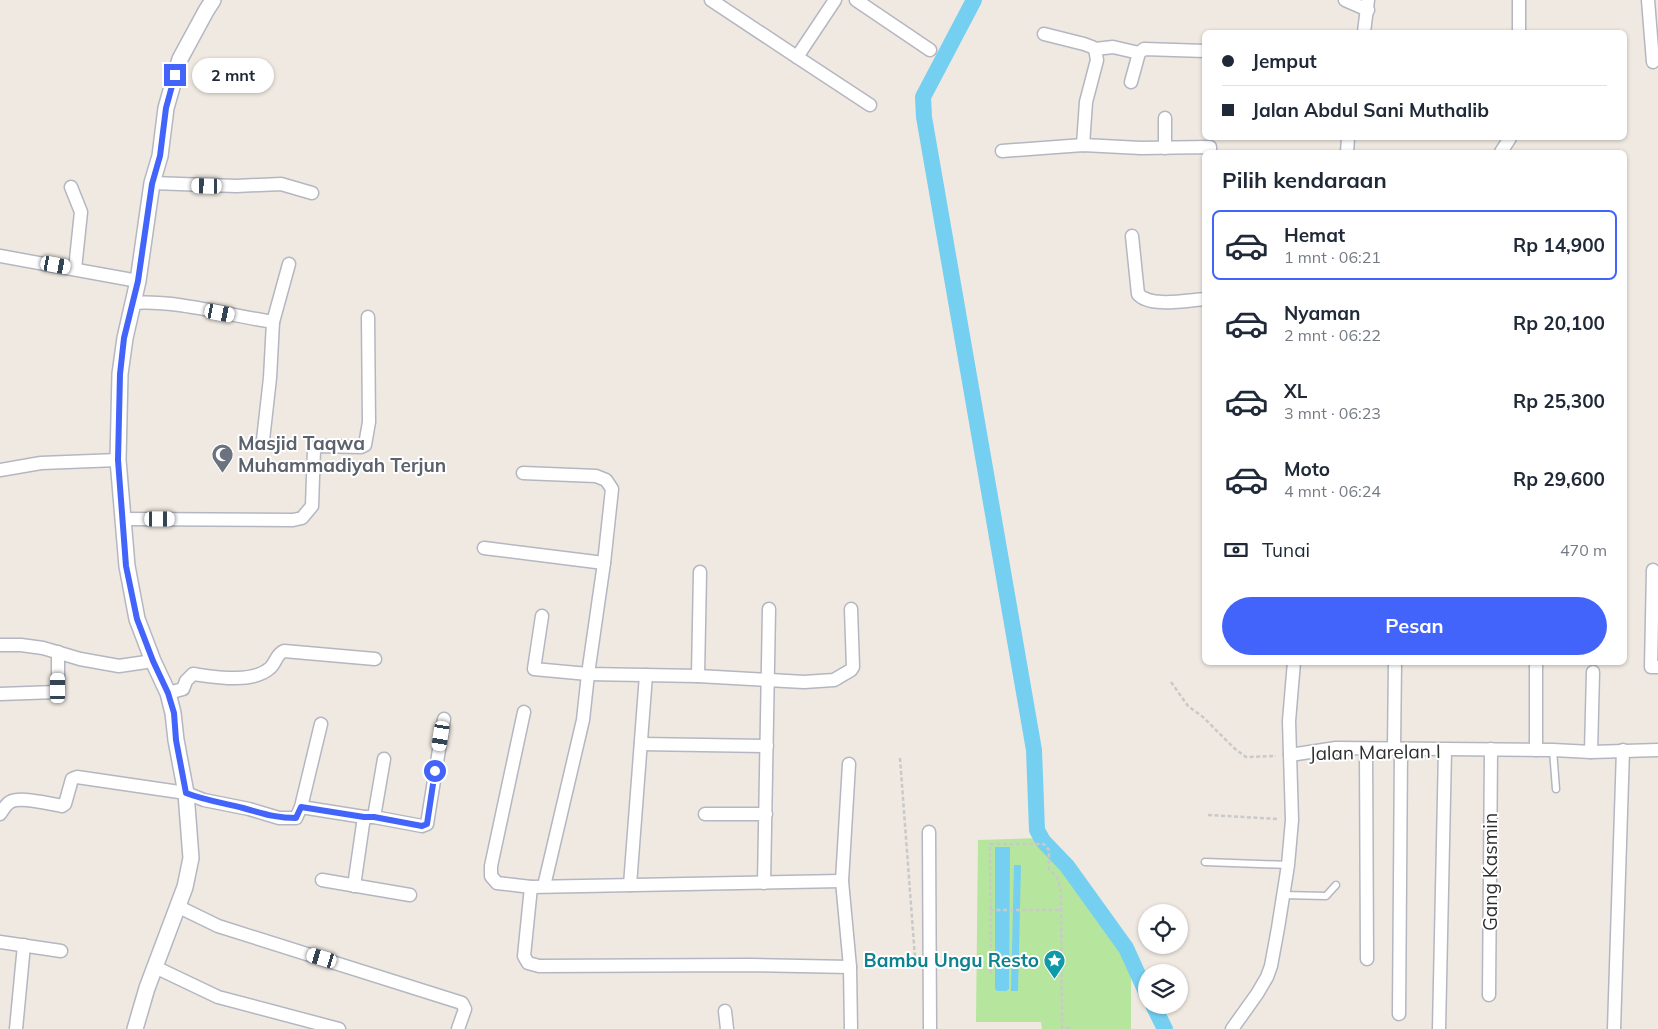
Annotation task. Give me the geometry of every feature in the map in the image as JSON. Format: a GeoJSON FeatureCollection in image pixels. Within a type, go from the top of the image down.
{"type":"FeatureCollection","features":[{"type":"Feature","properties":{"kind":"street"},"geometry":{"type":"LineString","coordinates":[[135,1029],[155,967],[186,887],[191,858],[186,793],[176,740],[174,713],[168,693],[137,619],[126,566],[118,460],[120,374],[124,338],[138,281],[152,184],[160,156],[166,108],[180,59],[213,0]]}},
{"type":"Feature","properties":{"kind":"street"},"geometry":{"type":"LineString","coordinates":[[711,0],[870,105]]}},
{"type":"Feature","properties":{"kind":"street"},"geometry":{"type":"LineString","coordinates":[[797,57],[835,0]]}},
{"type":"Feature","properties":{"kind":"street"},"geometry":{"type":"LineString","coordinates":[[856,0],[930,50]]}},
{"type":"Feature","properties":{"kind":"street"},"geometry":{"type":"LineString","coordinates":[[1345,0],[1368,5],[1364,30]]}},
{"type":"Feature","properties":{"kind":"street"},"geometry":{"type":"LineString","coordinates":[[1519,0],[1519,30]]}},
{"type":"Feature","properties":{"kind":"street"},"geometry":{"type":"LineString","coordinates":[[1648,0],[1653,62]]}},
{"type":"Feature","properties":{"kind":"street"},"geometry":{"type":"LineString","coordinates":[[1044,34],[1092,46],[1095,49],[1113,48],[1139,53]]}},
{"type":"Feature","properties":{"kind":"street"},"geometry":{"type":"LineString","coordinates":[[1084,145],[1086,102],[1097,60],[1095,49]]}},
{"type":"Feature","properties":{"kind":"street"},"geometry":{"type":"LineString","coordinates":[[1131,82],[1139,53],[1144,49],[1202,51]]}},
{"type":"Feature","properties":{"kind":"street"},"geometry":{"type":"LineString","coordinates":[[1165,148],[1166,118]]}},
{"type":"Feature","properties":{"kind":"street"},"geometry":{"type":"LineString","coordinates":[[1002,151],[1084,145],[1165,148],[1210,146]]}},
{"type":"Feature","properties":{"kind":"street"},"geometry":{"type":"LineString","coordinates":[[152,184],[236,186],[280,184],[312,193]]}},
{"type":"Feature","properties":{"kind":"street"},"geometry":{"type":"LineString","coordinates":[[71,187],[81,212],[74,269]]}},
{"type":"Feature","properties":{"kind":"street"},"geometry":{"type":"LineString","coordinates":[[1132,236],[1138,294],[1143,300],[1159,302],[1202,299]]}},
{"type":"Feature","properties":{"kind":"street"},"geometry":{"type":"LineString","coordinates":[[0,256],[138,281]]}},
{"type":"Feature","properties":{"kind":"street"},"geometry":{"type":"LineString","coordinates":[[263,440],[270,378],[273,322],[289,264]]}},
{"type":"Feature","properties":{"kind":"street"},"geometry":{"type":"LineString","coordinates":[[132,303],[148,302],[187,307],[273,322]]}},
{"type":"Feature","properties":{"kind":"street"},"geometry":{"type":"LineString","coordinates":[[122,519],[293,520],[302,518],[312,506],[314,449],[319,446],[361,447],[365,445],[369,422],[368,317]]}},
{"type":"Feature","properties":{"kind":"street"},"geometry":{"type":"LineString","coordinates":[[0,470],[41,463],[118,460]]}},
{"type":"Feature","properties":{"kind":"street"},"geometry":{"type":"LineString","coordinates":[[523,473],[596,476],[606,480],[612,489],[583,720],[538,886],[524,956],[528,964],[539,966],[749,965],[850,967]]}},
{"type":"Feature","properties":{"kind":"street"},"geometry":{"type":"LineString","coordinates":[[484,548],[604,563]]}},
{"type":"Feature","properties":{"kind":"street"},"geometry":{"type":"LineString","coordinates":[[1653,570],[1650,667],[1658,667]]}},
{"type":"Feature","properties":{"kind":"street"},"geometry":{"type":"LineString","coordinates":[[698,676],[700,572]]}},
{"type":"Feature","properties":{"kind":"street"},"geometry":{"type":"LineString","coordinates":[[764,883],[769,609]]}},
{"type":"Feature","properties":{"kind":"street"},"geometry":{"type":"LineString","coordinates":[[542,616],[534,669],[588,674],[698,676],[804,682],[834,680],[853,667],[851,609]]}},
{"type":"Feature","properties":{"kind":"street"},"geometry":{"type":"LineString","coordinates":[[0,645],[21,645],[119,666],[153,661]]}},
{"type":"Feature","properties":{"kind":"street"},"geometry":{"type":"LineString","coordinates":[[168,693],[184,689],[186,681],[193,674],[232,678],[259,676],[271,667],[279,653],[284,651],[375,659]]}},
{"type":"Feature","properties":{"kind":"street"},"geometry":{"type":"LineString","coordinates":[[0,694],[56,692],[58,688],[58,652]]}},
{"type":"Feature","properties":{"kind":"street"},"geometry":{"type":"LineString","coordinates":[[1290,754],[1289,721],[1294,665]]}},
{"type":"Feature","properties":{"kind":"street"},"geometry":{"type":"LineString","coordinates":[[1395,665],[1398,749],[1399,1014]]}},
{"type":"Feature","properties":{"kind":"street"},"geometry":{"type":"LineString","coordinates":[[1536,665],[1536,750]]}},
{"type":"Feature","properties":{"kind":"street"},"geometry":{"type":"LineString","coordinates":[[1591,752],[1593,672]]}},
{"type":"Feature","properties":{"kind":"street"},"geometry":{"type":"LineString","coordinates":[[630,885],[646,675]]}},
{"type":"Feature","properties":{"kind":"street"},"geometry":{"type":"LineString","coordinates":[[524,712],[491,866],[491,876],[498,883],[538,886],[842,881]]}},
{"type":"Feature","properties":{"kind":"street"},"geometry":{"type":"LineString","coordinates":[[301,807],[422,826],[427,824],[444,719]]}},
{"type":"Feature","properties":{"kind":"street"},"geometry":{"type":"LineString","coordinates":[[0,814],[12,800],[62,806],[65,804],[72,780],[77,777],[186,793],[204,800],[229,804],[279,818],[296,818],[301,807],[321,724]]}},
{"type":"Feature","properties":{"kind":"street"},"geometry":{"type":"LineString","coordinates":[[641,744],[767,746]]}},
{"type":"Feature","properties":{"kind":"street","name":"Jalan Marelan I"},"geometry":{"type":"LineString","coordinates":[[1232,1029],[1257,994],[1271,966],[1288,865],[1292,820],[1290,754],[1336,748],[1366,750],[1491,749],[1591,752],[1658,750]]}},
{"type":"Feature","properties":{"kind":"street","name":"Gang Kasmin"},"geometry":{"type":"LineString","coordinates":[[1489,995],[1491,749]]}},
{"type":"Feature","properties":{"kind":"street"},"geometry":{"type":"LineString","coordinates":[[1366,750],[1367,959]]}},
{"type":"Feature","properties":{"kind":"street"},"geometry":{"type":"LineString","coordinates":[[1439,1029],[1445,750]]}},
{"type":"Feature","properties":{"kind":"street"},"geometry":{"type":"LineString","coordinates":[[1614,1029],[1623,750]]}},
{"type":"Feature","properties":{"kind":"street"},"geometry":{"type":"LineString","coordinates":[[354,886],[384,759]]}},
{"type":"Feature","properties":{"kind":"street"},"geometry":{"type":"LineString","coordinates":[[849,764],[842,881],[850,967],[851,1029]]}},
{"type":"Feature","properties":{"kind":"street"},"geometry":{"type":"LineString","coordinates":[[705,814],[766,814]]}},
{"type":"Feature","properties":{"kind":"street"},"geometry":{"type":"LineString","coordinates":[[929,832],[930,1029]]}},
{"type":"Feature","properties":{"kind":"street"},"geometry":{"type":"LineString","coordinates":[[322,880],[410,895]]}},
{"type":"Feature","properties":{"kind":"street"},"geometry":{"type":"LineString","coordinates":[[179,907],[218,926],[462,1002],[465,1009],[458,1029]]}},
{"type":"Feature","properties":{"kind":"street"},"geometry":{"type":"LineString","coordinates":[[0,942],[61,950]]}},
{"type":"Feature","properties":{"kind":"street"},"geometry":{"type":"LineString","coordinates":[[16,1029],[24,946]]}},
{"type":"Feature","properties":{"kind":"street"},"geometry":{"type":"LineString","coordinates":[[155,967],[218,997],[339,1029]]}},
{"type":"Feature","properties":{"kind":"street"},"geometry":{"type":"LineString","coordinates":[[725,1011],[727,1029]]}},
{"type":"Feature","properties":{"kind":"lane"},"geometry":{"type":"LineString","coordinates":[[1553,750],[1556,789]]}},
{"type":"Feature","properties":{"kind":"lane"},"geometry":{"type":"LineString","coordinates":[[1205,862],[1288,865]]}},
{"type":"Feature","properties":{"kind":"lane"},"geometry":{"type":"LineString","coordinates":[[1283,895],[1326,896],[1336,885]]}},
{"type":"Feature","properties":{"kind":"path"},"geometry":{"type":"LineString","coordinates":[[1171,682],[1188,706],[1203,717],[1234,748],[1246,757],[1262,758],[1290,754]]}},
{"type":"Feature","properties":{"kind":"path"},"geometry":{"type":"LineString","coordinates":[[900,758],[915,961]]}},
{"type":"Feature","properties":{"kind":"path"},"geometry":{"type":"LineString","coordinates":[[1208,816],[1292,820]]}},
{"type":"Feature","properties":{"kind":"path"},"geometry":{"type":"LineString","coordinates":[[991,974],[990,844],[1044,844],[1049,850],[1049,869],[1060,883],[1062,1028],[1069,1029]]}},
{"type":"Feature","properties":{"kind":"path"},"geometry":{"type":"LineString","coordinates":[[990,910],[1061,910]]}},
{"type":"Feature","properties":{"kind":"path"},"geometry":{"type":"LineString","coordinates":[[991,964],[1061,962]]}},
{"type":"Feature","properties":{"kind":"green space"},"geometry":{"type":"Polygon","coordinates":[[[1041,838],[1068,868],[1126,948],[1131,974],[1131,1029],[1042,1029],[1041,1022],[976,1022],[978,840],[1041,838]]]}},
{"type":"Feature","properties":{"kind":"water"},"geometry":{"type":"Polygon","coordinates":[[[995,847],[1010,847],[1009,989],[1006,991],[997,991],[995,989],[995,847]]]}},
{"type":"Feature","properties":{"kind":"water"},"geometry":{"type":"Polygon","coordinates":[[[1014,865],[1021,865],[1018,991],[1011,991],[1014,865]]]}},
{"type":"Feature","properties":{"kind":"waterway"},"geometry":{"type":"LineString","coordinates":[[974,0],[923,97],[924,117],[1034,750],[1037,830],[1043,841],[1067,866],[1126,948],[1138,974]]}},
{"type":"Feature","properties":{"kind":"waterway"},"geometry":{"type":"LineString","coordinates":[[1158,1014],[1165,1029]]}},
{"type":"Feature","properties":{"kind":"place","name":"Masjid Taqwa Muhammadiyah Terjun"},"geometry":{"type":"Point","coordinates":[222,473]}},
{"type":"Feature","properties":{"kind":"place","name":"Bambu Ungu Resto"},"geometry":{"type":"Point","coordinates":[1055,979]}},
{"type":"Feature","properties":{"kind":"route"},"geometry":{"type":"LineString","coordinates":[[175,75],[166,108],[160,156],[152,184],[138,281],[124,338],[120,374],[118,460],[126,566],[137,619],[168,693],[174,713],[176,740],[186,793],[204,800],[229,804],[279,818],[296,818],[301,807],[424,826],[427,824],[435,771]]}}]}
